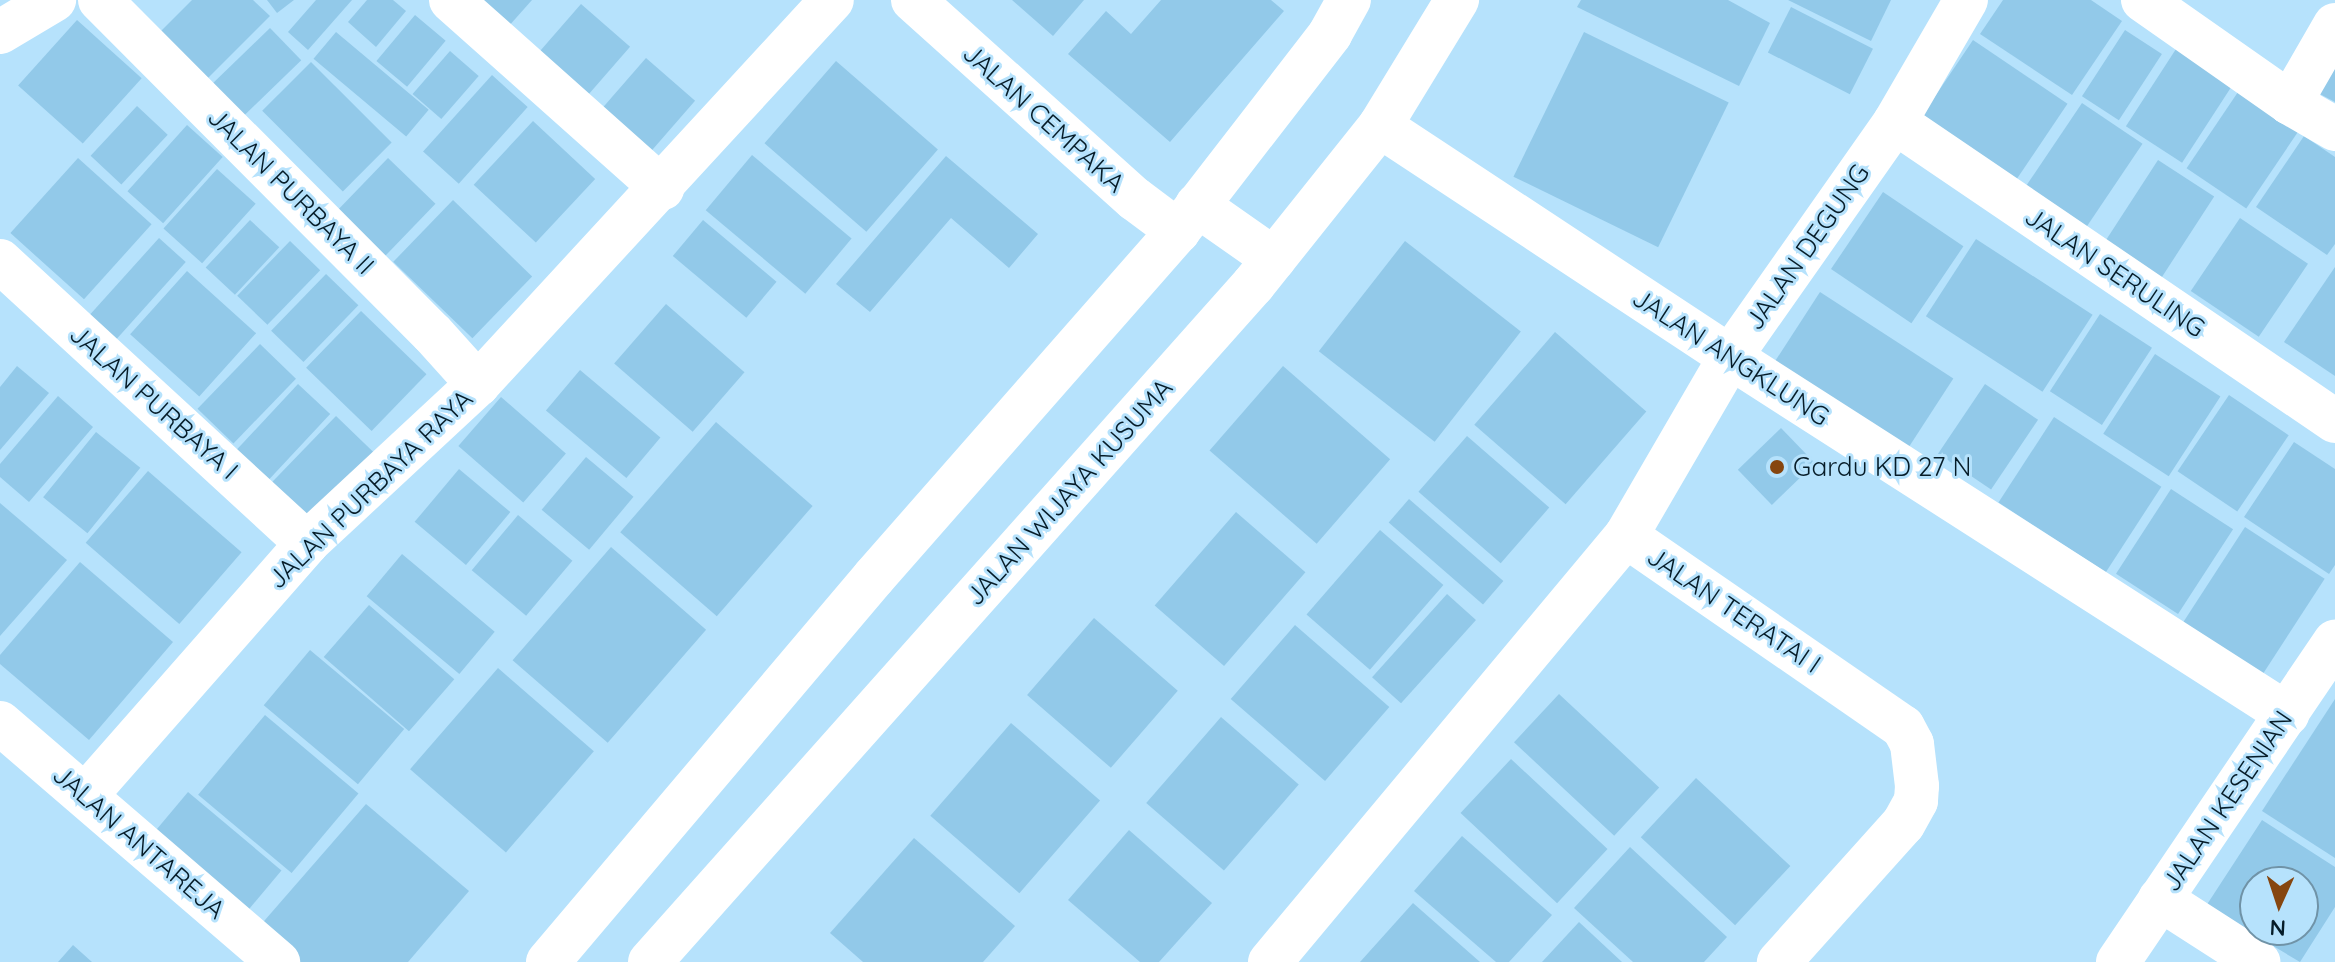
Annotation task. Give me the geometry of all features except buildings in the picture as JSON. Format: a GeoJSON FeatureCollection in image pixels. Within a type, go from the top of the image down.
{"type":"FeatureCollection","features":[{"type":"Feature","properties":{"kind":"street"},"geometry":{"type":"LineString","coordinates":[[0,32],[54,0]]}},
{"type":"Feature","properties":{"kind":"street","name":"JALAN PURBAYA II"},"geometry":{"type":"LineString","coordinates":[[100,0],[421,322],[478,384]]}},
{"type":"Feature","properties":{"kind":"street"},"geometry":{"type":"LineString","coordinates":[[451,0],[662,188]]}},
{"type":"Feature","properties":{"kind":"street","name":"JALAN PURBAYA RAYA"},"geometry":{"type":"LineString","coordinates":[[86,795],[307,543],[478,384],[662,188],[832,0]]}},
{"type":"Feature","properties":{"kind":"street","name":"JALAN CEMPAKA"},"geometry":{"type":"LineString","coordinates":[[913,0],[1135,199],[1188,218]]}},
{"type":"Feature","properties":{"kind":"street"},"geometry":{"type":"LineString","coordinates":[[548,962],[874,577],[1188,218],[1330,34],[1349,0]]}},
{"type":"Feature","properties":{"kind":"street","name":"JALAN WIJAYA KUSUMA"},"geometry":{"type":"LineString","coordinates":[[650,962],[1274,259],[1380,126],[1457,0]]}},
{"type":"Feature","properties":{"kind":"street","name":"JALAN DEGUNG"},"geometry":{"type":"LineString","coordinates":[[1626,536],[1730,357],[1895,122],[1966,0]]}},
{"type":"Feature","properties":{"kind":"street"},"geometry":{"type":"LineString","coordinates":[[2143,0],[2290,103],[2335,129]]}},
{"type":"Feature","properties":{"kind":"street"},"geometry":{"type":"LineString","coordinates":[[2290,103],[2335,25]]}},
{"type":"Feature","properties":{"kind":"street","name":"JALAN SERULING"},"geometry":{"type":"LineString","coordinates":[[1895,122],[2335,421]]}},
{"type":"Feature","properties":{"kind":"street","name":"JALAN ANGKLUNG"},"geometry":{"type":"LineString","coordinates":[[1380,126],[1730,357],[2287,714]]}},
{"type":"Feature","properties":{"kind":"street"},"geometry":{"type":"LineString","coordinates":[[1188,218],[1274,259]]}},
{"type":"Feature","properties":{"kind":"street","name":"JALAN PURBAYA I"},"geometry":{"type":"LineString","coordinates":[[0,261],[307,543]]}},
{"type":"Feature","properties":{"kind":"street","name":"JALAN TERATAI I"},"geometry":{"type":"LineString","coordinates":[[1270,962],[1626,536],[1903,727],[1912,744],[1917,764],[1916,801],[1903,824],[1779,962]]}},
{"type":"Feature","properties":{"kind":"street","name":"JALAN KESENIAN"},"geometry":{"type":"LineString","coordinates":[[2118,962],[2335,641]]}},
{"type":"Feature","properties":{"kind":"street","name":"JALAN ANTAREJA"},"geometry":{"type":"LineString","coordinates":[[0,723],[278,962]]}},
{"type":"Feature","properties":{"kind":"street"},"geometry":{"type":"LineString","coordinates":[[2160,899],[2258,962]]}},
{"type":"Feature","properties":{"kind":"place","name":"Gardu KD 27 N"},"geometry":{"type":"Point","coordinates":[1777,467]}}]}
